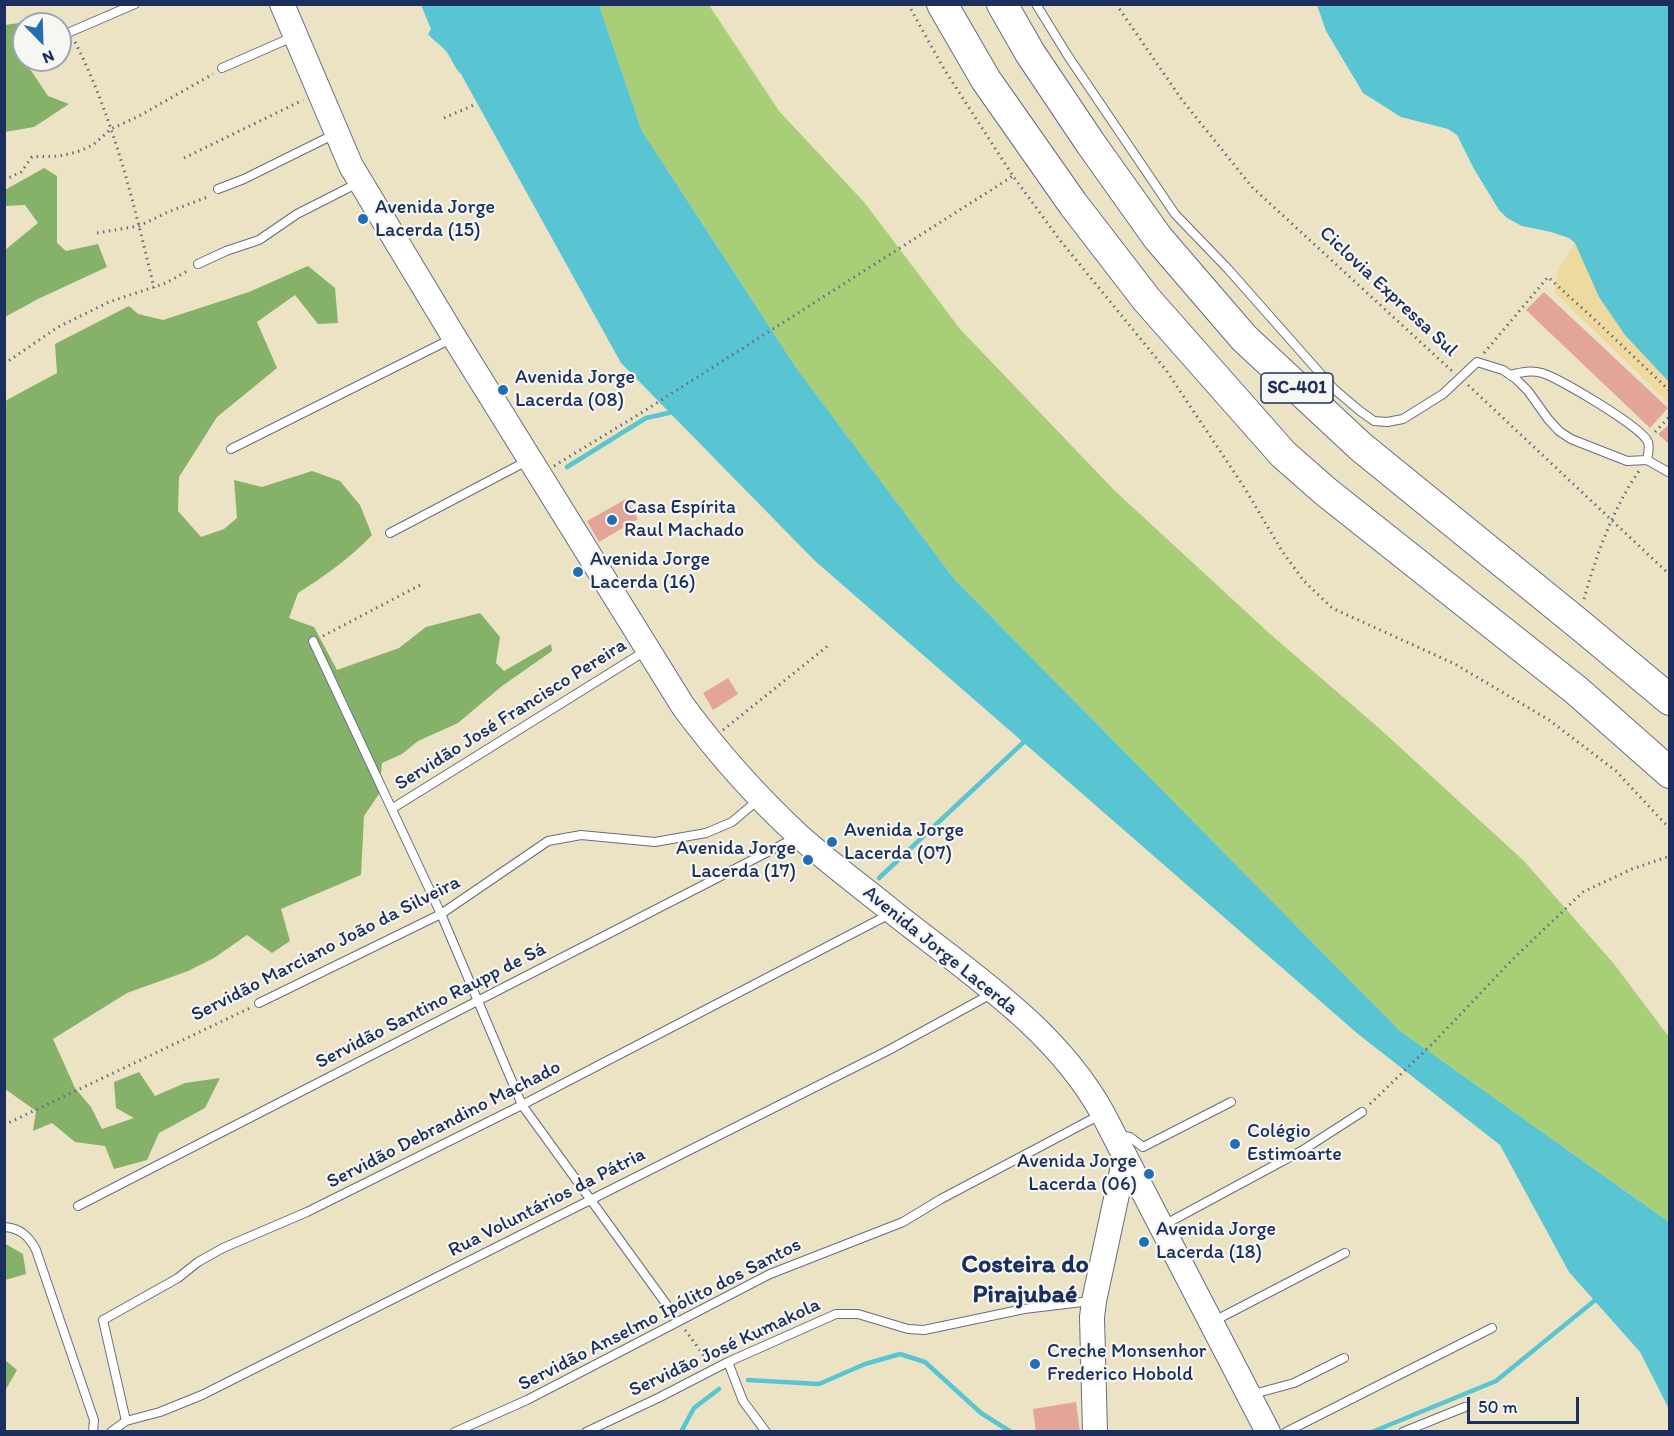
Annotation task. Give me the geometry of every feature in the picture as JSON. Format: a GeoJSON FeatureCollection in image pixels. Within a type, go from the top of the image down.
{"type":"FeatureCollection","features":[{"type":"Feature","properties":{"kind":"highway","name":"SC-401"},"geometry":{"type":"LineString","coordinates":[[942,4],[986,80],[1073,204],[1147,300],[1283,454],[1325,491],[1576,690],[1670,772]]}},
{"type":"Feature","properties":{"kind":"highway","name":"SC-401"},"geometry":{"type":"LineString","coordinates":[[1002,4],[1030,53],[1072,117],[1158,238],[1244,338],[1361,447],[1670,700]]}},
{"type":"Feature","properties":{"kind":"main road","name":"Avenida Jorge Lacerda"},"geometry":{"type":"LineString","coordinates":[[282,4],[336,134],[360,182],[683,706],[709,741],[799,836],[994,992],[1044,1038],[1069,1065],[1108,1124],[1268,1431]]}},
{"type":"Feature","properties":{"kind":"main road"},"geometry":{"type":"LineString","coordinates":[[1095,1431],[1092,1317],[1125,1157]]}},
{"type":"Feature","properties":{"kind":"lane"},"geometry":{"type":"LineString","coordinates":[[72,31],[135,4]]}},
{"type":"Feature","properties":{"kind":"lane"},"geometry":{"type":"LineString","coordinates":[[1036,4],[1068,56],[1175,214],[1228,269],[1334,389],[1360,411],[1374,421],[1387,422],[1411,415],[1443,394],[1477,362],[1503,370],[1510,375],[1528,391],[1559,431],[1571,439],[1627,461],[1647,460],[1670,473]]}},
{"type":"Feature","properties":{"kind":"lane"},"geometry":{"type":"LineString","coordinates":[[222,68],[295,36]]}},
{"type":"Feature","properties":{"kind":"lane"},"geometry":{"type":"LineString","coordinates":[[218,189],[244,179],[336,134]]}},
{"type":"Feature","properties":{"kind":"lane"},"geometry":{"type":"LineString","coordinates":[[198,264],[220,253],[259,240],[297,214],[360,182]]}},
{"type":"Feature","properties":{"kind":"lane"},"geometry":{"type":"LineString","coordinates":[[231,449],[454,337]]}},
{"type":"Feature","properties":{"kind":"lane"},"geometry":{"type":"LineString","coordinates":[[1510,375],[1527,371],[1544,373],[1623,418],[1647,440],[1649,449],[1647,460]]}},
{"type":"Feature","properties":{"kind":"lane"},"geometry":{"type":"LineString","coordinates":[[390,532],[535,467]]}},
{"type":"Feature","properties":{"kind":"lane"},"geometry":{"type":"LineString","coordinates":[[313,641],[441,914],[522,1105],[672,1312]]}},
{"type":"Feature","properties":{"kind":"lane","name":"Servidão José Francisco Pereira"},"geometry":{"type":"LineString","coordinates":[[393,808],[648,649]]}},
{"type":"Feature","properties":{"kind":"lane","name":"Servidão Marciano João da Silveira"},"geometry":{"type":"LineString","coordinates":[[260,1003],[441,914],[548,841],[581,835],[655,842],[706,834],[732,822],[761,797]]}},
{"type":"Feature","properties":{"kind":"lane","name":"Servidão Santino Raupp de Sá"},"geometry":{"type":"LineString","coordinates":[[78,1206],[799,836]]}},
{"type":"Feature","properties":{"kind":"lane","name":"Servidão Debrandino Machado"},"geometry":{"type":"LineString","coordinates":[[126,1421],[103,1320],[178,1278],[203,1258],[308,1212],[522,1105],[894,913]]}},
{"type":"Feature","properties":{"kind":"lane","name":"Rua Voluntários da Pátria"},"geometry":{"type":"LineString","coordinates":[[111,1431],[126,1421],[160,1412],[202,1395],[887,1051],[994,992]]}},
{"type":"Feature","properties":{"kind":"lane"},"geometry":{"type":"LineString","coordinates":[[1108,1124],[1143,1148],[1231,1102]]}},
{"type":"Feature","properties":{"kind":"lane"},"geometry":{"type":"LineString","coordinates":[[1161,1227],[1303,1150],[1362,1112]]}},
{"type":"Feature","properties":{"kind":"lane","name":"Servidão Anselmo Ipólito dos Santos"},"geometry":{"type":"LineString","coordinates":[[455,1431],[527,1400],[770,1274],[903,1222],[941,1198],[1108,1124]]}},
{"type":"Feature","properties":{"kind":"lane"},"geometry":{"type":"LineString","coordinates":[[4,1227],[14,1228],[23,1233],[31,1240],[36,1250],[94,1420],[93,1431]]}},
{"type":"Feature","properties":{"kind":"lane"},"geometry":{"type":"LineString","coordinates":[[1211,1322],[1345,1252]]}},
{"type":"Feature","properties":{"kind":"lane","name":"Servidão José Kumakola"},"geometry":{"type":"LineString","coordinates":[[586,1431],[728,1362],[836,1314],[858,1314],[908,1329],[924,1330],[1024,1309],[1094,1301]]}},
{"type":"Feature","properties":{"kind":"lane"},"geometry":{"type":"LineString","coordinates":[[1286,1431],[1492,1328]]}},
{"type":"Feature","properties":{"kind":"lane"},"geometry":{"type":"LineString","coordinates":[[1249,1395],[1294,1383],[1344,1358]]}},
{"type":"Feature","properties":{"kind":"lane"},"geometry":{"type":"LineString","coordinates":[[728,1362],[741,1395],[766,1431]]}},
{"type":"Feature","properties":{"kind":"lane"},"geometry":{"type":"LineString","coordinates":[[1403,1431],[1465,1407]]}},
{"type":"Feature","properties":{"kind":"path","name":"Ciclovia Expressa Sul"},"geometry":{"type":"LineString","coordinates":[[1116,4],[1182,100],[1252,187],[1670,575]]}},
{"type":"Feature","properties":{"kind":"path"},"geometry":{"type":"LineString","coordinates":[[72,36],[96,85],[111,129],[154,288]]}},
{"type":"Feature","properties":{"kind":"path"},"geometry":{"type":"LineString","coordinates":[[4,180],[21,172],[32,158],[60,156],[93,145],[111,129],[139,116],[222,68]]}},
{"type":"Feature","properties":{"kind":"path"},"geometry":{"type":"LineString","coordinates":[[184,158],[319,93]]}},
{"type":"Feature","properties":{"kind":"path"},"geometry":{"type":"LineString","coordinates":[[444,118],[476,104]]}},
{"type":"Feature","properties":{"kind":"path"},"geometry":{"type":"LineString","coordinates":[[535,467],[641,413],[1013,176]]}},
{"type":"Feature","properties":{"kind":"path"},"geometry":{"type":"LineString","coordinates":[[97,233],[139,226],[180,207],[208,198],[218,189]]}},
{"type":"Feature","properties":{"kind":"path"},"geometry":{"type":"LineString","coordinates":[[4,364],[57,327],[109,302],[166,283],[198,264]]}},
{"type":"Feature","properties":{"kind":"path"},"geometry":{"type":"LineString","coordinates":[[1477,362],[1548,277],[1670,391]]}},
{"type":"Feature","properties":{"kind":"path"},"geometry":{"type":"LineString","coordinates":[[1647,440],[1670,416]]}},
{"type":"Feature","properties":{"kind":"path"},"geometry":{"type":"LineString","coordinates":[[1581,625],[1582,607],[1590,579],[1612,521],[1624,494],[1647,460]]}},
{"type":"Feature","properties":{"kind":"path"},"geometry":{"type":"LineString","coordinates":[[313,641],[424,583]]}},
{"type":"Feature","properties":{"kind":"path"},"geometry":{"type":"LineString","coordinates":[[709,741],[830,645]]}},
{"type":"Feature","properties":{"kind":"path"},"geometry":{"type":"LineString","coordinates":[[1362,1112],[1435,1041],[1514,958],[1583,892],[1632,869],[1670,856]]}},
{"type":"Feature","properties":{"kind":"path","name":"Servidão Marciano João da Silveira"},"geometry":{"type":"LineString","coordinates":[[4,1125],[260,1003]]}},
{"type":"Feature","properties":{"kind":"path"},"geometry":{"type":"LineString","coordinates":[[678,1321],[714,1369]]}},
{"type":"Feature","properties":{"kind":"green space"},"geometry":{"type":"Polygon","coordinates":[[[599,5],[709,5],[779,111],[864,202],[960,329],[1114,490],[1269,633],[1380,729],[1524,861],[1614,964],[1669,1037],[1669,1222],[1400,1031],[955,580],[797,369],[642,131],[599,5]]]}},
{"type":"Feature","properties":{"kind":"green space"},"geometry":{"type":"Polygon","coordinates":[[[12,24],[12,72],[32,72],[48,96],[69,104],[34,127],[5,132],[5,25],[12,24]]]}},
{"type":"Feature","properties":{"kind":"green space"},"geometry":{"type":"Polygon","coordinates":[[[44,168],[57,176],[57,243],[66,251],[98,244],[107,267],[5,317],[5,250],[38,223],[25,205],[5,206],[5,190],[44,168]]]}},
{"type":"Feature","properties":{"kind":"green space"},"geometry":{"type":"Polygon","coordinates":[[[308,266],[335,288],[338,323],[318,324],[295,295],[257,322],[277,368],[217,417],[179,477],[178,511],[201,537],[224,529],[237,518],[234,480],[262,487],[312,471],[340,481],[360,505],[372,535],[337,566],[298,593],[289,618],[314,627],[337,670],[399,648],[426,627],[480,613],[500,637],[496,663],[504,671],[551,644],[552,651],[502,686],[458,723],[418,741],[402,754],[382,763],[379,794],[364,816],[361,875],[281,909],[290,941],[272,953],[247,935],[214,958],[188,971],[127,993],[53,1039],[75,1088],[91,1107],[102,1129],[134,1118],[116,1108],[114,1082],[139,1072],[155,1096],[185,1083],[220,1078],[205,1108],[159,1133],[147,1160],[114,1169],[105,1146],[75,1142],[52,1123],[33,1131],[36,1111],[5,1089],[5,401],[57,373],[55,344],[129,306],[138,314],[163,320],[249,292],[308,266]]]}},
{"type":"Feature","properties":{"kind":"green space"},"geometry":{"type":"Polygon","coordinates":[[[4,1243],[23,1254],[26,1274],[5,1280],[4,1243]]]}},
{"type":"Feature","properties":{"kind":"green space"},"geometry":{"type":"Polygon","coordinates":[[[5,1360],[17,1370],[5,1391],[5,1360]]]}},
{"type":"Feature","properties":{"kind":"sand"},"geometry":{"type":"Polygon","coordinates":[[[1575,243],[1661,374],[1669,382],[1669,403],[1554,292],[1559,269],[1575,243]]]}},
{"type":"Feature","properties":{"kind":"water"},"geometry":{"type":"Polygon","coordinates":[[[421,5],[599,5],[642,131],[797,369],[955,580],[1400,1031],[1669,1222],[1669,1409],[1640,1352],[1569,1272],[1500,1145],[1358,1034],[814,560],[621,363],[461,74],[446,51],[428,34],[431,29],[421,5]]]}},
{"type":"Feature","properties":{"kind":"water"},"geometry":{"type":"Polygon","coordinates":[[[1317,5],[1669,5],[1669,382],[1625,335],[1599,297],[1575,243],[1569,238],[1522,226],[1507,218],[1499,210],[1474,169],[1457,135],[1448,129],[1401,117],[1363,93],[1326,31],[1317,5]]]}},
{"type":"Feature","properties":{"kind":"building"},"geometry":{"type":"Polygon","coordinates":[[[1544,292],[1668,408],[1650,428],[1526,310],[1544,292]]]}},
{"type":"Feature","properties":{"kind":"building"},"geometry":{"type":"Polygon","coordinates":[[[1670,424],[1670,445],[1658,434],[1670,424]]]}},
{"type":"Feature","properties":{"kind":"building","name":"Casa Espírita Raul Machado"},"geometry":{"type":"Polygon","coordinates":[[[626,499],[638,519],[599,542],[587,521],[626,499]]]}},
{"type":"Feature","properties":{"kind":"building"},"geometry":{"type":"Polygon","coordinates":[[[728,678],[738,694],[713,710],[703,693],[728,678]]]}},
{"type":"Feature","properties":{"kind":"building"},"geometry":{"type":"Polygon","coordinates":[[[1076,1402],[1080,1432],[1036,1432],[1033,1409],[1076,1402]]]}},
{"type":"Feature","properties":{"kind":"waterway"},"geometry":{"type":"LineString","coordinates":[[567,467],[646,418],[673,412]]}},
{"type":"Feature","properties":{"kind":"waterway"},"geometry":{"type":"LineString","coordinates":[[879,878],[1026,740]]}},
{"type":"Feature","properties":{"kind":"waterway"},"geometry":{"type":"LineString","coordinates":[[1372,1432],[1496,1381],[1599,1297]]}},
{"type":"Feature","properties":{"kind":"waterway"},"geometry":{"type":"LineString","coordinates":[[748,1380],[819,1384],[865,1364],[900,1354],[925,1362],[981,1413],[1011,1432]]}},
{"type":"Feature","properties":{"kind":"waterway"},"geometry":{"type":"LineString","coordinates":[[681,1432],[694,1408],[719,1389]]}},
{"type":"Feature","properties":{"kind":"place","name":"Avenida Jorge Lacerda (15)"},"geometry":{"type":"Point","coordinates":[363,219]}},
{"type":"Feature","properties":{"kind":"place","name":"Avenida Jorge Lacerda (08)"},"geometry":{"type":"Point","coordinates":[503,390]}},
{"type":"Feature","properties":{"kind":"place","name":"Casa Espírita Raul Machado"},"geometry":{"type":"Point","coordinates":[612,520]}},
{"type":"Feature","properties":{"kind":"place","name":"Avenida Jorge Lacerda (16)"},"geometry":{"type":"Point","coordinates":[578,572]}},
{"type":"Feature","properties":{"kind":"place","name":"Avenida Jorge Lacerda (07)"},"geometry":{"type":"Point","coordinates":[832,842]}},
{"type":"Feature","properties":{"kind":"place","name":"Avenida Jorge Lacerda (17)"},"geometry":{"type":"Point","coordinates":[808,860]}},
{"type":"Feature","properties":{"kind":"place","name":"Colégio Estimoarte"},"geometry":{"type":"Point","coordinates":[1235,1144]}},
{"type":"Feature","properties":{"kind":"place","name":"Avenida Jorge Lacerda (06)"},"geometry":{"type":"Point","coordinates":[1149,1174]}},
{"type":"Feature","properties":{"kind":"place","name":"Avenida Jorge Lacerda (18)"},"geometry":{"type":"Point","coordinates":[1144,1242]}},
{"type":"Feature","properties":{"kind":"place","name":"Creche Monsenhor Frederico Hobold"},"geometry":{"type":"Point","coordinates":[1035,1364]}},
{"type":"Feature","properties":{"kind":"district","name":"Costeira do Pirajubaé"},"geometry":{"type":"Point","coordinates":[1025,1280]}}]}
